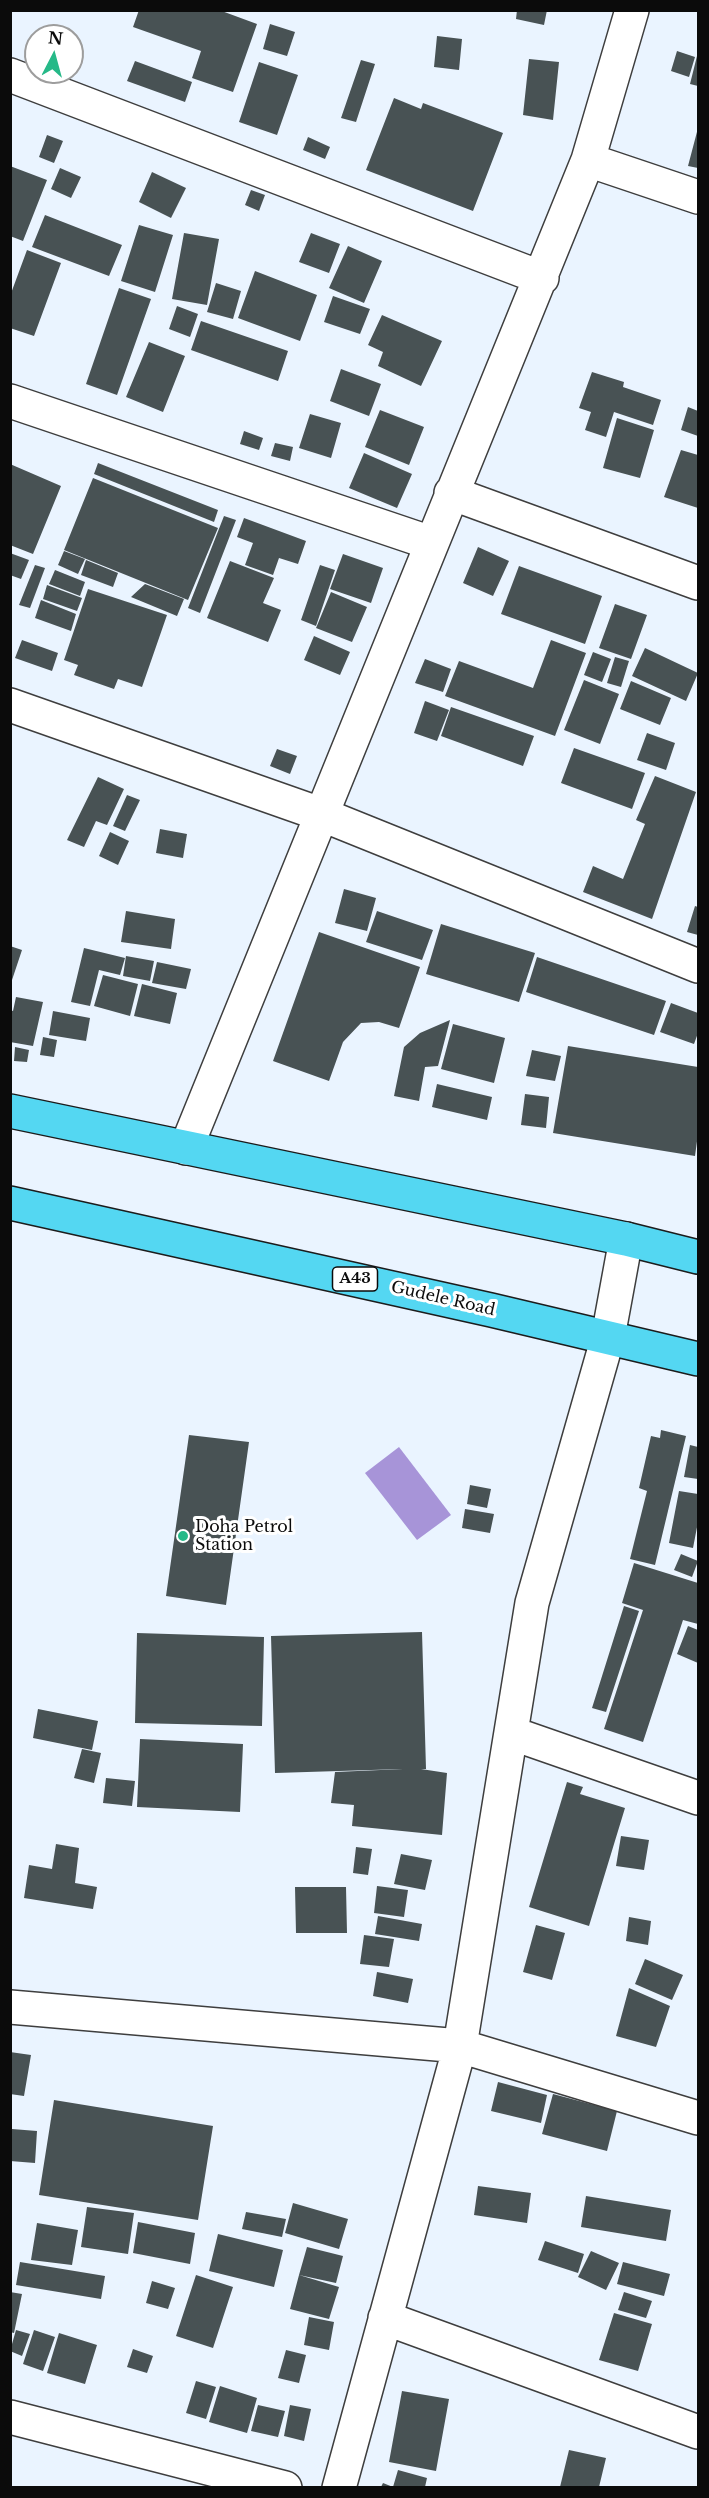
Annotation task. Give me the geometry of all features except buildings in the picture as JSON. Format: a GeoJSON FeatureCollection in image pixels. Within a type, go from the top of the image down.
{"type":"FeatureCollection","features":[{"type":"Feature","properties":{"kind":"highway"},"geometry":{"type":"LineString","coordinates":[[10,1111],[626,1239],[699,1257]]}},
{"type":"Feature","properties":{"kind":"highway","name":"Gudele Road"},"geometry":{"type":"LineString","coordinates":[[10,1203],[699,1359]]}},
{"type":"Feature","properties":{"kind":"street"},"geometry":{"type":"LineString","coordinates":[[186,1148],[323,815],[451,493],[542,278],[588,160],[632,10]]}},
{"type":"Feature","properties":{"kind":"street"},"geometry":{"type":"LineString","coordinates":[[10,75],[542,278]]}},
{"type":"Feature","properties":{"kind":"street"},"geometry":{"type":"LineString","coordinates":[[588,160],[699,198]]}},
{"type":"Feature","properties":{"kind":"street"},"geometry":{"type":"LineString","coordinates":[[10,401],[431,543]]}},
{"type":"Feature","properties":{"kind":"street"},"geometry":{"type":"LineString","coordinates":[[451,493],[699,583]]}},
{"type":"Feature","properties":{"kind":"street"},"geometry":{"type":"LineString","coordinates":[[10,705],[323,815],[699,966]]}},
{"type":"Feature","properties":{"kind":"street"},"geometry":{"type":"LineString","coordinates":[[339,2487],[460,2046],[532,1603],[608,1337],[626,1239]]}},
{"type":"Feature","properties":{"kind":"street"},"geometry":{"type":"LineString","coordinates":[[512,1733],[699,1798]]}},
{"type":"Feature","properties":{"kind":"street"},"geometry":{"type":"LineString","coordinates":[[10,2007],[460,2046],[699,2118]]}},
{"type":"Feature","properties":{"kind":"street"},"geometry":{"type":"LineString","coordinates":[[385,2318],[699,2432]]}},
{"type":"Feature","properties":{"kind":"street"},"geometry":{"type":"LineString","coordinates":[[10,2417],[285,2487]]}},
{"type":"Feature","properties":{"kind":"shaded area"},"geometry":{"type":"Polygon","coordinates":[[[399,1447],[451,1515],[417,1540],[365,1473],[399,1447]]]}},
{"type":"Feature","properties":{"kind":"place","name":"Doha Petrol Station"},"geometry":{"type":"Point","coordinates":[183,1536]}}]}
